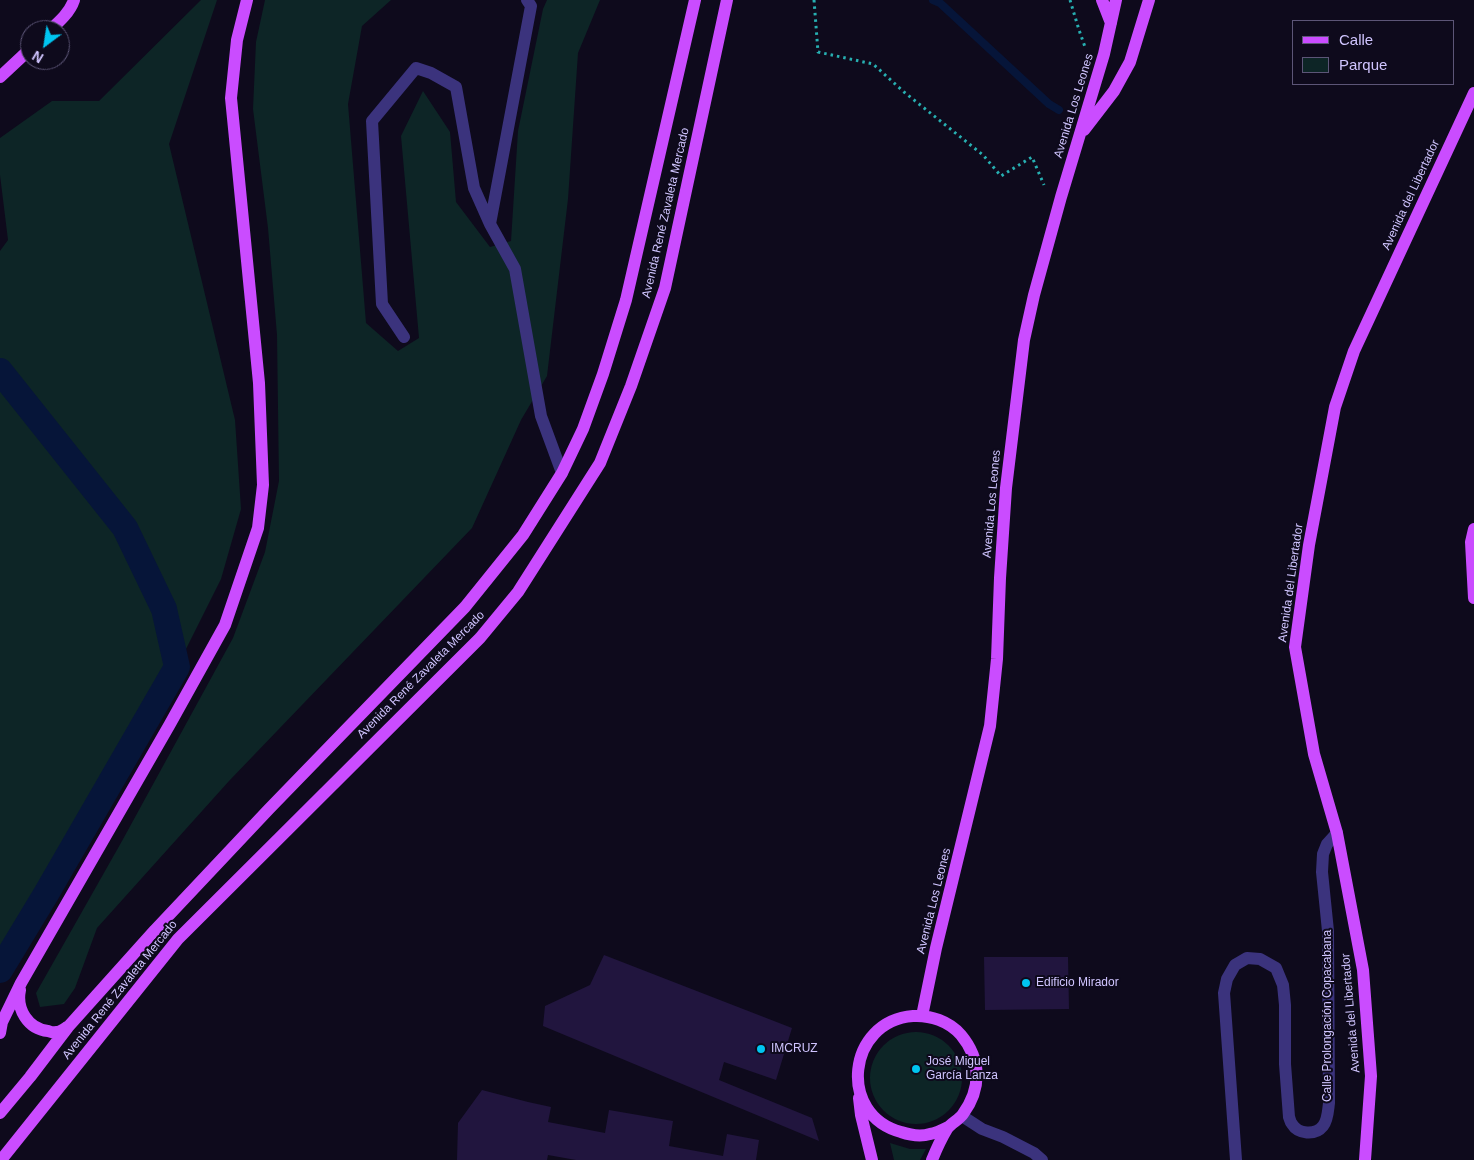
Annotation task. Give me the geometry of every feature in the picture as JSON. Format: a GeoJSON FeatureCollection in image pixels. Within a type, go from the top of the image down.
{"type":"FeatureCollection","features":[{"type":"Feature","properties":{"kind":"main road"},"geometry":{"type":"LineString","coordinates":[[62,20],[74,0]]}},
{"type":"Feature","properties":{"kind":"main road"},"geometry":{"type":"LineString","coordinates":[[0,1033],[2,1022],[21,983],[166,733],[225,625],[258,528],[263,485],[260,383],[231,98],[237,40],[247,0]]}},
{"type":"Feature","properties":{"kind":"main road","name":"Avenida René Zavaleta Mercado"},"geometry":{"type":"LineString","coordinates":[[0,1114],[68,1027],[188,894],[466,607],[523,535],[562,473],[583,429],[604,374],[626,300],[695,0]]}},
{"type":"Feature","properties":{"kind":"main road","name":"Avenida René Zavaleta Mercado"},"geometry":{"type":"LineString","coordinates":[[1,1160],[178,939],[480,638],[518,592],[600,463],[665,288],[727,0]]}},
{"type":"Feature","properties":{"kind":"main road"},"geometry":{"type":"LineString","coordinates":[[1102,0],[1111,23]]}},
{"type":"Feature","properties":{"kind":"main road","name":"Avenida Los Leones"},"geometry":{"type":"LineString","coordinates":[[922,1016],[936,948],[990,726],[997,659],[1006,488],[1024,340],[1060,197],[1104,54],[1116,0]]}},
{"type":"Feature","properties":{"kind":"main road"},"geometry":{"type":"LineString","coordinates":[[1080,136],[1114,91],[1130,62],[1149,0]]}},
{"type":"Feature","properties":{"kind":"main road"},"geometry":{"type":"LineString","coordinates":[[0,77],[20,58]]}},
{"type":"Feature","properties":{"kind":"main road","name":"Avenida del Libertador"},"geometry":{"type":"LineString","coordinates":[[1365,1160],[1371,1076],[1363,970],[1337,833],[1314,754],[1295,647],[1309,545],[1335,407],[1354,351],[1474,93]]}},
{"type":"Feature","properties":{"kind":"main road"},"geometry":{"type":"LineString","coordinates":[[1474,528],[1472,542],[1474,598]]}},
{"type":"Feature","properties":{"kind":"main road"},"geometry":{"type":"LineString","coordinates":[[21,983],[18,997],[21,1011],[29,1023],[42,1031],[56,1032],[68,1027]]}},
{"type":"Feature","properties":{"kind":"main road"},"geometry":{"type":"LineString","coordinates":[[859,1090],[866,1107],[878,1121],[894,1131],[912,1136],[931,1134],[948,1128],[962,1116],[972,1101],[977,1082],[976,1062],[968,1044],[956,1030],[940,1020],[922,1016],[903,1017],[886,1024],[872,1036],[861,1053],[857,1072],[861,1115],[872,1160]]}},
{"type":"Feature","properties":{"kind":"main road"},"geometry":{"type":"LineString","coordinates":[[932,1160],[948,1128]]}},
{"type":"Feature","properties":{"kind":"street"},"geometry":{"type":"LineString","coordinates":[[490,224],[530,2]]}},
{"type":"Feature","properties":{"kind":"street"},"geometry":{"type":"LineString","coordinates":[[404,336],[382,304],[372,121],[416,68],[431,72],[456,88],[474,188],[490,224],[515,269],[540,416],[562,473]]}},
{"type":"Feature","properties":{"kind":"street","name":"Calle Prolongación Copacabana"},"geometry":{"type":"LineString","coordinates":[[1236,1160],[1224,993],[1235,965],[1247,958],[1260,959],[1276,968],[1284,985],[1286,1073],[1289,1117],[1292,1124],[1298,1130],[1306,1133],[1314,1132],[1323,1126],[1327,1117],[1329,1103],[1328,931],[1322,872],[1323,854],[1326,844],[1337,833]]}},
{"type":"Feature","properties":{"kind":"street"},"geometry":{"type":"LineString","coordinates":[[962,1116],[982,1129],[1003,1137],[1034,1153],[1042,1160]]}},
{"type":"Feature","properties":{"kind":"path"},"geometry":{"type":"LineString","coordinates":[[814,0],[818,52],[873,64],[904,92],[983,155],[1001,176],[1032,157],[1048,192]]}},
{"type":"Feature","properties":{"kind":"path"},"geometry":{"type":"LineString","coordinates":[[1070,0],[1086,49]]}},
{"type":"Feature","properties":{"kind":"green space"},"geometry":{"type":"Polygon","coordinates":[[[201,0],[217,0],[169,144],[235,420],[241,509],[221,579],[177,667],[0,970],[0,251],[8,240],[0,175],[0,138],[52,101],[99,101],[201,0]]]}},
{"type":"Feature","properties":{"kind":"green space"},"geometry":{"type":"Polygon","coordinates":[[[265,0],[391,0],[362,26],[348,104],[366,323],[398,351],[419,338],[401,136],[423,91],[450,132],[456,202],[490,247],[511,241],[518,131],[543,9],[547,0],[600,0],[578,53],[568,199],[547,376],[521,420],[472,528],[229,781],[97,928],[75,988],[64,1004],[40,1007],[36,993],[233,638],[265,552],[279,481],[277,335],[268,228],[253,109],[256,42],[265,0]]]}},
{"type":"Feature","properties":{"kind":"green space"},"geometry":{"type":"Polygon","coordinates":[[[916,1032],[934,1036],[949,1045],[958,1060],[962,1078],[958,1096],[949,1111],[934,1120],[916,1124],[898,1120],[883,1111],[874,1096],[870,1078],[874,1060],[883,1045],[898,1036],[916,1032]]]}},
{"type":"Feature","properties":{"kind":"green space"},"geometry":{"type":"Polygon","coordinates":[[[890,1143],[910,1149],[926,1149],[920,1160],[894,1160],[890,1143]]]}},
{"type":"Feature","properties":{"kind":"building"},"geometry":{"type":"Polygon","coordinates":[[[604,955],[792,1028],[776,1080],[724,1062],[719,1080],[812,1118],[819,1141],[543,1026],[545,1006],[590,985],[604,955]]]}},
{"type":"Feature","properties":{"kind":"building","name":"Edificio Mirador"},"geometry":{"type":"Polygon","coordinates":[[[984,957],[1068,957],[1069,1009],[985,1010],[984,957]]]}},
{"type":"Feature","properties":{"kind":"building"},"geometry":{"type":"Polygon","coordinates":[[[482,1090],[551,1107],[548,1122],[605,1133],[609,1110],[673,1121],[669,1146],[723,1156],[727,1134],[759,1140],[756,1160],[576,1160],[548,1155],[547,1160],[457,1160],[458,1123],[482,1090]]]}},
{"type":"Feature","properties":{"kind":"waterway"},"geometry":{"type":"LineString","coordinates":[[933,0],[940,3],[1049,104],[1059,110]]}},
{"type":"Feature","properties":{"kind":"waterway"},"geometry":{"type":"LineString","coordinates":[[0,371],[125,528],[164,609],[177,667],[0,970]]}},
{"type":"Feature","properties":{"kind":"place","name":"Edificio Mirador"},"geometry":{"type":"Point","coordinates":[1026,983]}},
{"type":"Feature","properties":{"kind":"place","name":"IMCRUZ"},"geometry":{"type":"Point","coordinates":[761,1049]}},
{"type":"Feature","properties":{"kind":"place","name":"José Miguel García Lanza"},"geometry":{"type":"Point","coordinates":[916,1069]}}]}
